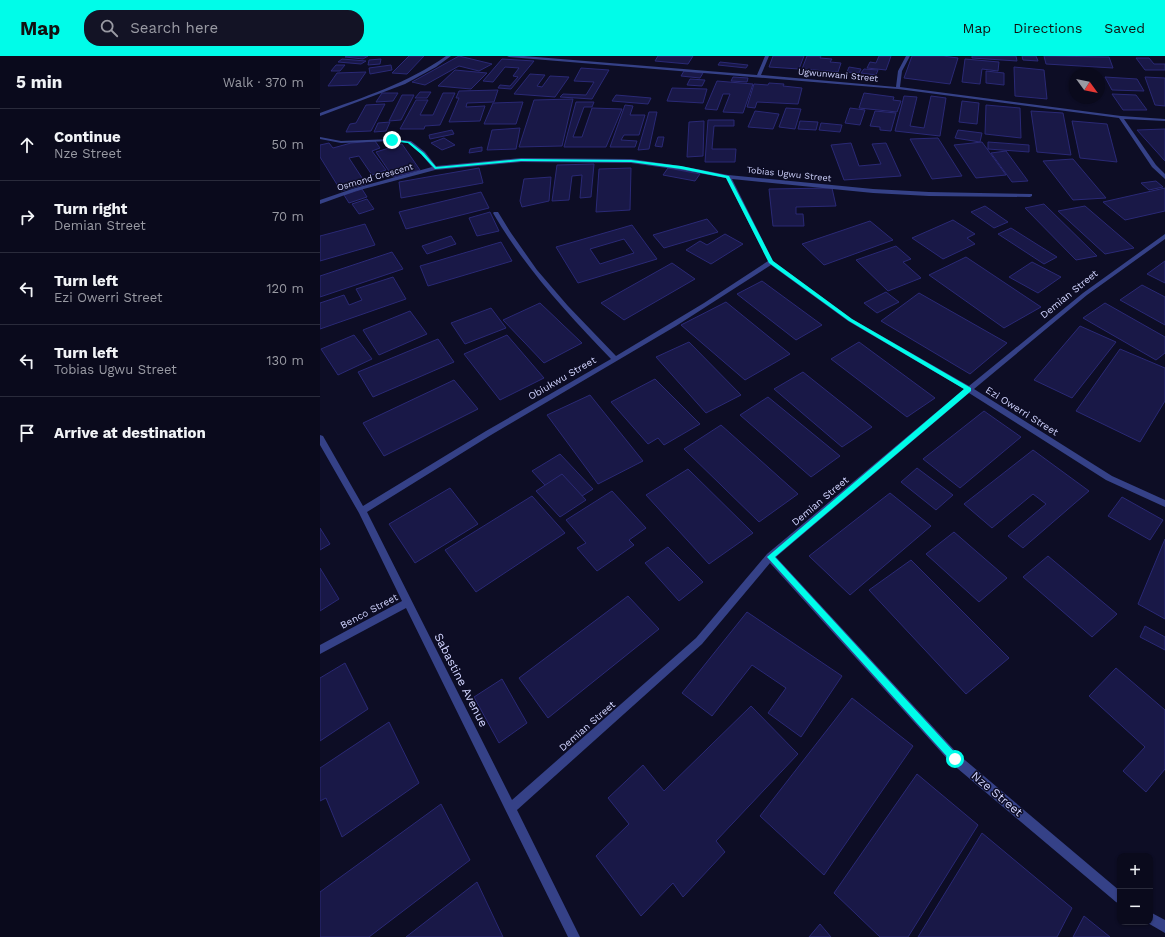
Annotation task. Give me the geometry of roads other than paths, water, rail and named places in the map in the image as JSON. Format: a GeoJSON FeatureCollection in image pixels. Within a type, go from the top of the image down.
{"type":"FeatureCollection","features":[{"type":"Feature","properties":{"kind":"street"},"geometry":{"type":"LineString","coordinates":[[320,115],[391,90],[413,80],[449,56]]}},
{"type":"Feature","properties":{"kind":"street","name":"Ugwunwani Street"},"geometry":{"type":"LineString","coordinates":[[509,56],[898,88],[1122,117],[1165,120]]}},
{"type":"Feature","properties":{"kind":"street"},"geometry":{"type":"LineString","coordinates":[[576,62],[583,56]]}},
{"type":"Feature","properties":{"kind":"street"},"geometry":{"type":"LineString","coordinates":[[758,77],[767,56]]}},
{"type":"Feature","properties":{"kind":"street"},"geometry":{"type":"LineString","coordinates":[[898,88],[900,71],[908,56]]}},
{"type":"Feature","properties":{"kind":"street"},"geometry":{"type":"LineString","coordinates":[[1122,117],[1154,166],[1165,177]]}},
{"type":"Feature","properties":{"kind":"street"},"geometry":{"type":"LineString","coordinates":[[320,138],[341,142],[392,140],[409,142],[423,153],[435,168]]}},
{"type":"Feature","properties":{"kind":"street","name":"Tobias Ugwu Street"},"geometry":{"type":"LineString","coordinates":[[435,168],[521,160],[624,161],[681,168],[728,177],[929,194],[1030,195]]}},
{"type":"Feature","properties":{"kind":"street","name":"Osmond Crescent"},"geometry":{"type":"LineString","coordinates":[[320,202],[354,190],[435,168]]}},
{"type":"Feature","properties":{"kind":"street","name":"Ezi Owerri Street"},"geometry":{"type":"LineString","coordinates":[[728,177],[771,262],[850,320],[968,389],[1109,478],[1165,504]]}},
{"type":"Feature","properties":{"kind":"street"},"geometry":{"type":"LineString","coordinates":[[496,213],[527,263],[573,315],[615,359]]}},
{"type":"Feature","properties":{"kind":"street","name":"Demian Street"},"geometry":{"type":"LineString","coordinates":[[511,808],[699,641],[770,557],[968,389],[1086,294],[1165,236]]}},
{"type":"Feature","properties":{"kind":"street","name":"Obiukwu Street"},"geometry":{"type":"LineString","coordinates":[[362,511],[504,424],[723,295],[771,262]]}},
{"type":"Feature","properties":{"kind":"street","name":"Sabastine Avenue"},"geometry":{"type":"LineString","coordinates":[[320,438],[362,511],[574,937]]}},
{"type":"Feature","properties":{"kind":"street","name":"Nze Street"},"geometry":{"type":"LineString","coordinates":[[770,557],[955,759],[1117,895]]}},
{"type":"Feature","properties":{"kind":"street","name":"Benco Street"},"geometry":{"type":"LineString","coordinates":[[320,650],[407,603]]}},
{"type":"Feature","properties":{"kind":"street"},"geometry":{"type":"LineString","coordinates":[[1153,920],[1165,927]]}}]}
